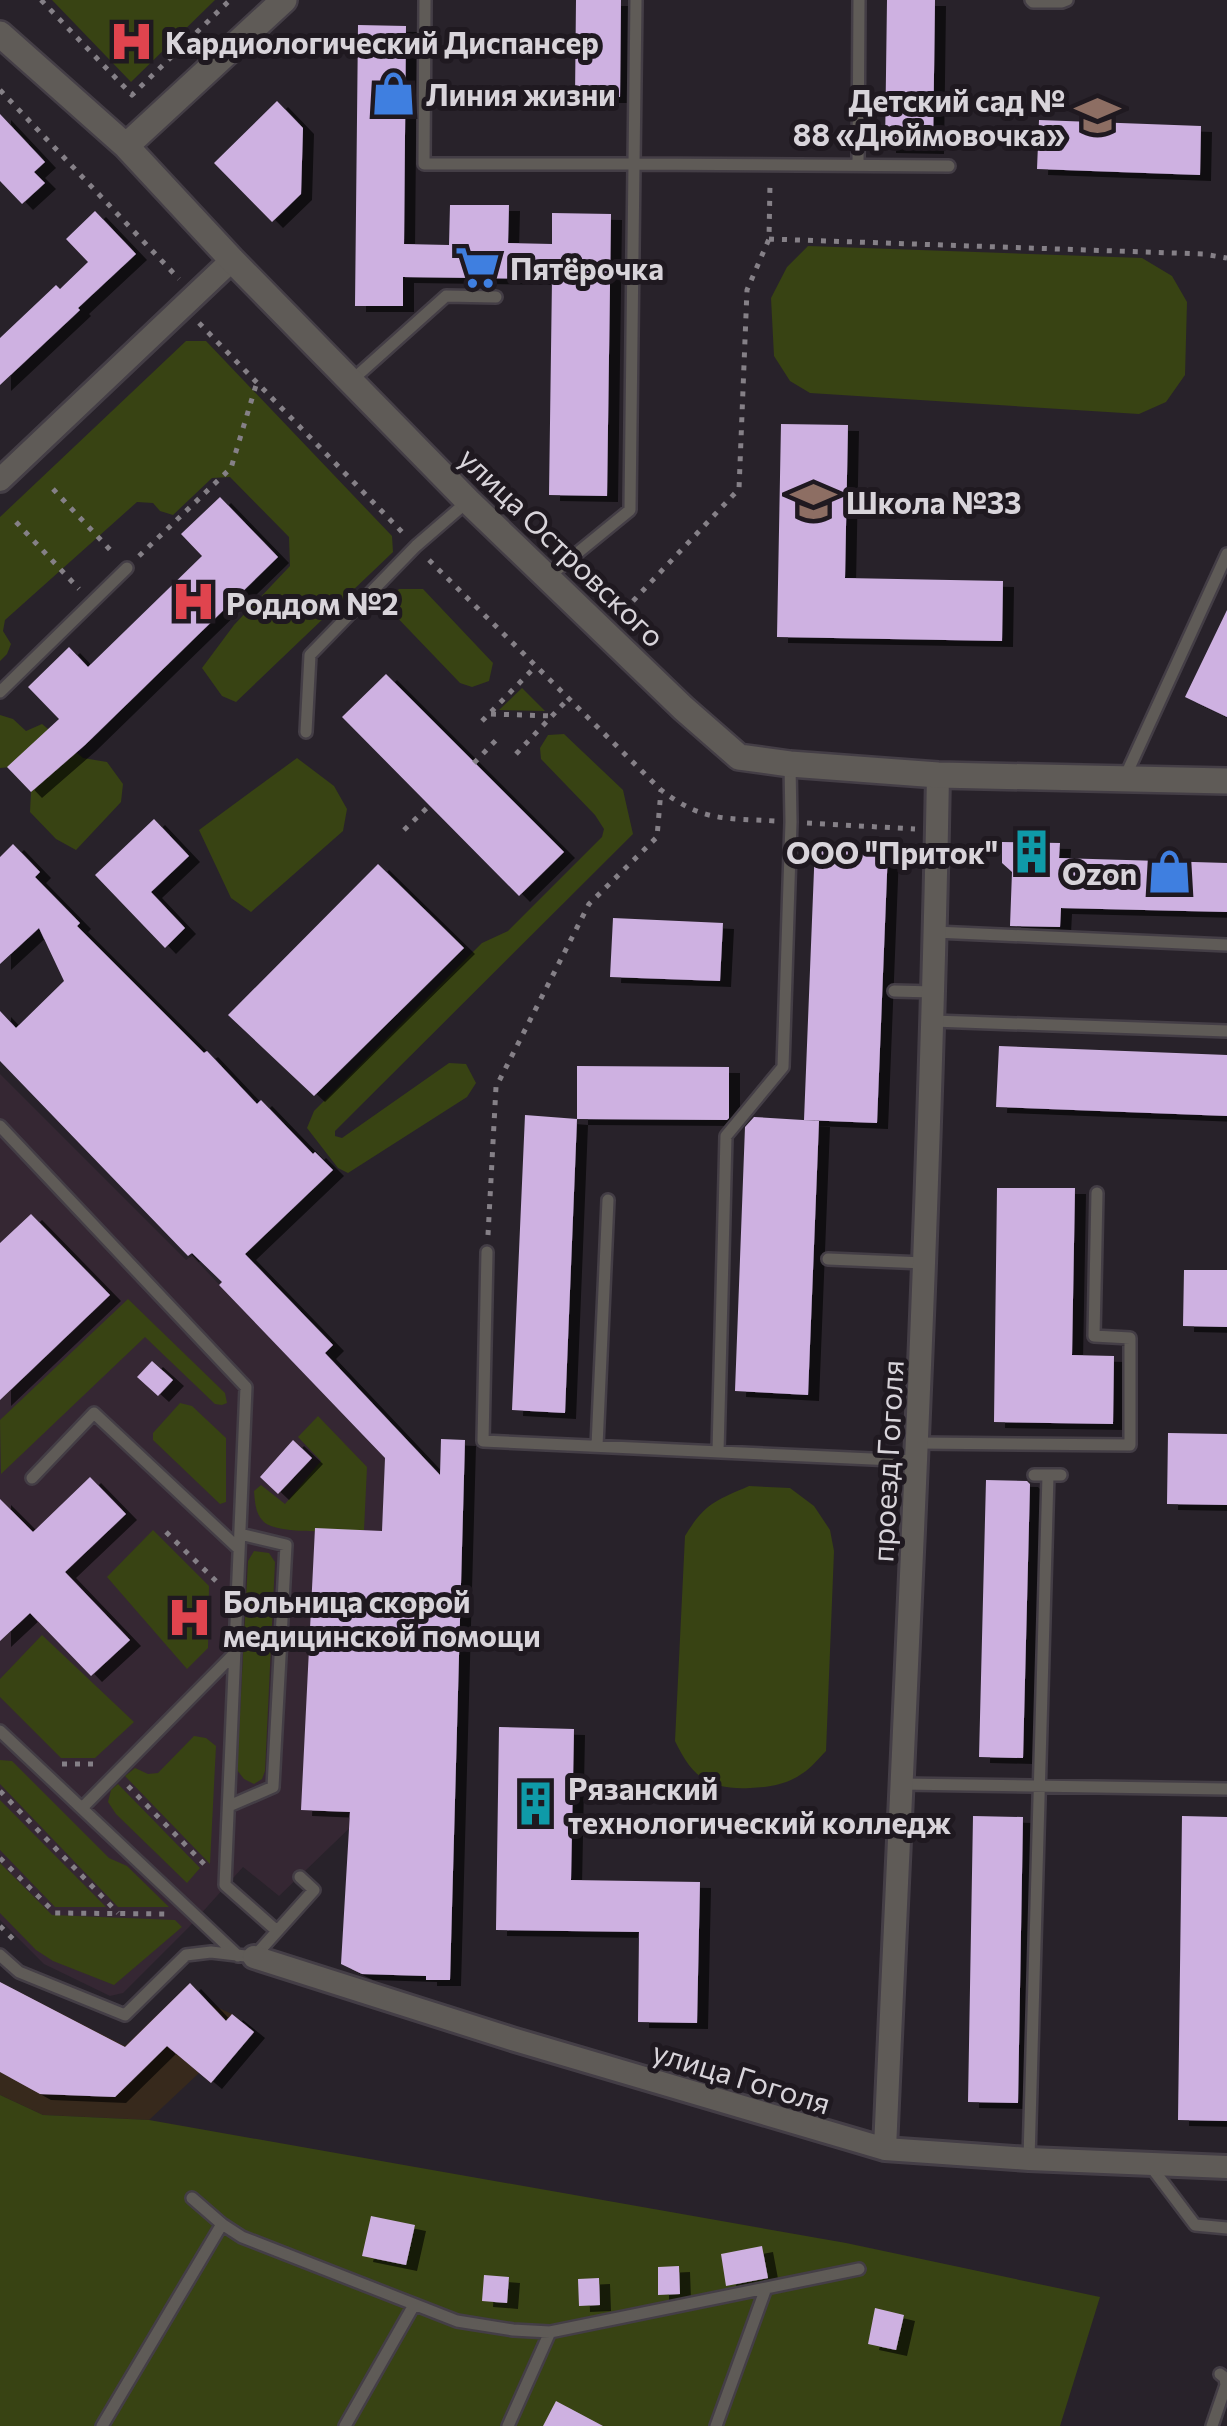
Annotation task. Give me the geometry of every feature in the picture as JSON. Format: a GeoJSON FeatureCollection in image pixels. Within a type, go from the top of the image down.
{"type":"FeatureCollection","features":[{"type":"Feature","properties":{"kind":"street"},"geometry":{"type":"LineString","coordinates":[[126,146],[284,0]]}},
{"type":"Feature","properties":{"kind":"street","name":"улица Островского"},"geometry":{"type":"LineString","coordinates":[[4,45],[126,146],[468,501],[683,708],[740,757],[938,775],[1227,781]]}},
{"type":"Feature","properties":{"kind":"street"},"geometry":{"type":"LineString","coordinates":[[0,480],[232,260]]}},
{"type":"Feature","properties":{"kind":"street","name":"проезд Гоголя"},"geometry":{"type":"LineString","coordinates":[[885,2150],[917,1452],[938,775]]}},
{"type":"Feature","properties":{"kind":"street","name":"улица Гоголя"},"geometry":{"type":"LineString","coordinates":[[246,1957],[885,2150],[1227,2167]]}},
{"type":"Feature","properties":{"kind":"lane"},"geometry":{"type":"LineString","coordinates":[[425,0],[424,164],[949,166]]}},
{"type":"Feature","properties":{"kind":"lane"},"geometry":{"type":"LineString","coordinates":[[548,577],[630,510],[636,0]]}},
{"type":"Feature","properties":{"kind":"lane"},"geometry":{"type":"LineString","coordinates":[[858,165],[859,0]]}},
{"type":"Feature","properties":{"kind":"lane"},"geometry":{"type":"LineString","coordinates":[[1031,0],[1067,0]]}},
{"type":"Feature","properties":{"kind":"lane"},"geometry":{"type":"LineString","coordinates":[[350,382],[446,296],[496,297]]}},
{"type":"Feature","properties":{"kind":"lane"},"geometry":{"type":"LineString","coordinates":[[306,732],[310,655],[416,546],[468,501]]}},
{"type":"Feature","properties":{"kind":"lane"},"geometry":{"type":"LineString","coordinates":[[1123,780],[1227,554]]}},
{"type":"Feature","properties":{"kind":"lane"},"geometry":{"type":"LineString","coordinates":[[0,692],[127,568]]}},
{"type":"Feature","properties":{"kind":"lane"},"geometry":{"type":"LineString","coordinates":[[718,1452],[726,1136],[783,1067],[790,764]]}},
{"type":"Feature","properties":{"kind":"lane"},"geometry":{"type":"LineString","coordinates":[[936,932],[1227,945]]}},
{"type":"Feature","properties":{"kind":"lane"},"geometry":{"type":"LineString","coordinates":[[894,991],[934,992]]}},
{"type":"Feature","properties":{"kind":"lane"},"geometry":{"type":"LineString","coordinates":[[933,1021],[1227,1031]]}},
{"type":"Feature","properties":{"kind":"lane"},"geometry":{"type":"LineString","coordinates":[[1,1130],[246,1388],[225,1886],[278,1931]]}},
{"type":"Feature","properties":{"kind":"lane"},"geometry":{"type":"LineString","coordinates":[[487,1252],[483,1441],[718,1452],[917,1452],[1130,1445],[1130,1338],[1094,1336],[1097,1193]]}},
{"type":"Feature","properties":{"kind":"lane"},"geometry":{"type":"LineString","coordinates":[[597,1446],[608,1200]]}},
{"type":"Feature","properties":{"kind":"lane"},"geometry":{"type":"LineString","coordinates":[[828,1259],[924,1262]]}},
{"type":"Feature","properties":{"kind":"lane"},"geometry":{"type":"LineString","coordinates":[[32,1478],[94,1414],[240,1550]]}},
{"type":"Feature","properties":{"kind":"lane"},"geometry":{"type":"LineString","coordinates":[[1029,2159],[1048,1475]]}},
{"type":"Feature","properties":{"kind":"lane"},"geometry":{"type":"LineString","coordinates":[[228,1806],[272,1787],[286,1545],[240,1534]]}},
{"type":"Feature","properties":{"kind":"lane"},"geometry":{"type":"LineString","coordinates":[[82,1808],[235,1653]]}},
{"type":"Feature","properties":{"kind":"lane"},"geometry":{"type":"LineString","coordinates":[[0,1731],[246,1957]]}},
{"type":"Feature","properties":{"kind":"lane"},"geometry":{"type":"LineString","coordinates":[[901,1784],[1227,1789]]}},
{"type":"Feature","properties":{"kind":"lane"},"geometry":{"type":"LineString","coordinates":[[0,1955],[20,1972],[125,2015],[186,1955],[211,1952],[246,1957],[278,1931],[314,1890],[300,1877]]}},
{"type":"Feature","properties":{"kind":"lane"},"geometry":{"type":"LineString","coordinates":[[1149,2164],[1195,2225],[1227,2228]]}},
{"type":"Feature","properties":{"kind":"lane"},"geometry":{"type":"LineString","coordinates":[[192,2198],[242,2236],[457,2321],[513,2330],[550,2332],[859,2269]]}},
{"type":"Feature","properties":{"kind":"lane"},"geometry":{"type":"LineString","coordinates":[[102,2426],[222,2224]]}},
{"type":"Feature","properties":{"kind":"lane"},"geometry":{"type":"LineString","coordinates":[[716,2426],[766,2288]]}},
{"type":"Feature","properties":{"kind":"lane"},"geometry":{"type":"LineString","coordinates":[[346,2426],[414,2304]]}},
{"type":"Feature","properties":{"kind":"lane"},"geometry":{"type":"LineString","coordinates":[[508,2426],[550,2332]]}},
{"type":"Feature","properties":{"kind":"lane"},"geometry":{"type":"LineString","coordinates":[[1212,2426],[1226,2385],[1220,2374]]}},
{"type":"Feature","properties":{"kind":"path"},"geometry":{"type":"LineString","coordinates":[[41,0],[132,95],[230,0]]}},
{"type":"Feature","properties":{"kind":"path"},"geometry":{"type":"LineString","coordinates":[[0,90],[195,296]]}},
{"type":"Feature","properties":{"kind":"path"},"geometry":{"type":"LineString","coordinates":[[633,601],[740,489],[747,290],[769,239],[770,164]]}},
{"type":"Feature","properties":{"kind":"path"},"geometry":{"type":"LineString","coordinates":[[769,239],[1203,254],[1227,258]]}},
{"type":"Feature","properties":{"kind":"path"},"geometry":{"type":"LineString","coordinates":[[53,489],[127,568],[231,468],[256,382]]}},
{"type":"Feature","properties":{"kind":"path"},"geometry":{"type":"LineString","coordinates":[[16,522],[92,602]]}},
{"type":"Feature","properties":{"kind":"path"},"geometry":{"type":"LineString","coordinates":[[482,721],[537,666]]}},
{"type":"Feature","properties":{"kind":"path"},"geometry":{"type":"LineString","coordinates":[[516,754],[570,698]]}},
{"type":"Feature","properties":{"kind":"path"},"geometry":{"type":"LineString","coordinates":[[489,714],[553,716]]}},
{"type":"Feature","properties":{"kind":"path"},"geometry":{"type":"LineString","coordinates":[[474,763],[499,737]]}},
{"type":"Feature","properties":{"kind":"path"},"geometry":{"type":"LineString","coordinates":[[487,1252],[496,1088],[589,904],[657,837],[661,790]]}},
{"type":"Feature","properties":{"kind":"path"},"geometry":{"type":"LineString","coordinates":[[404,830],[429,806]]}},
{"type":"Feature","properties":{"kind":"path"},"geometry":{"type":"LineString","coordinates":[[166,1532],[217,1582],[217,1599]]}},
{"type":"Feature","properties":{"kind":"path"},"geometry":{"type":"LineString","coordinates":[[0,1792],[118,1913]]}},
{"type":"Feature","properties":{"kind":"path"},"geometry":{"type":"LineString","coordinates":[[0,1858],[55,1913],[195,1914]]}},
{"type":"Feature","properties":{"kind":"path"},"geometry":{"type":"LineString","coordinates":[[0,1926],[23,1948]]}},
{"type":"Feature","properties":{"kind":"shaded area","name":"Больница скорой медицинской помощи"},"geometry":{"type":"Polygon","coordinates":[[[0,1074],[186,1260],[192,1256],[385,1458],[374,1776],[388,1791],[279,1896],[243,1867],[123,1993],[110,1996],[44,1964],[0,1920],[0,1074]]]}},
{"type":"Feature","properties":{"kind":"shaded area"},"geometry":{"type":"Polygon","coordinates":[[[0,1982],[125,2046],[190,1983],[210,2004],[232,2014],[254,2032],[211,2083],[199,2073],[149,2120],[43,2115],[0,2095],[0,1982]]]}},
{"type":"Feature","properties":{"kind":"green space","name":"Кардиологический Диспансер"},"geometry":{"type":"Polygon","coordinates":[[[52,0],[215,0],[131,82],[52,0]]]}},
{"type":"Feature","properties":{"kind":"green space"},"geometry":{"type":"Polygon","coordinates":[[[808,246],[1142,258],[1172,276],[1187,302],[1185,375],[1166,402],[1139,414],[810,393],[790,381],[774,356],[771,298],[787,267],[808,246]]]}},
{"type":"Feature","properties":{"kind":"green space"},"geometry":{"type":"Polygon","coordinates":[[[186,341],[206,341],[392,536],[393,552],[236,702],[222,696],[202,668],[234,625],[290,566],[289,537],[230,477],[212,478],[173,515],[160,511],[153,503],[137,502],[5,620],[3,631],[11,644],[0,661],[0,517],[186,341]]]}},
{"type":"Feature","properties":{"kind":"green space"},"geometry":{"type":"Polygon","coordinates":[[[399,589],[423,589],[493,663],[489,681],[472,687],[460,683],[389,609],[392,596],[399,589]]]}},
{"type":"Feature","properties":{"kind":"green space"},"geometry":{"type":"Polygon","coordinates":[[[522,688],[545,711],[499,710],[522,688]]]}},
{"type":"Feature","properties":{"kind":"green space"},"geometry":{"type":"Polygon","coordinates":[[[0,715],[13,719],[26,731],[42,724],[83,758],[107,762],[123,784],[121,802],[76,850],[56,839],[30,812],[31,792],[64,762],[0,768],[0,715]]]}},
{"type":"Feature","properties":{"kind":"green space"},"geometry":{"type":"Polygon","coordinates":[[[564,734],[623,790],[633,834],[335,1131],[335,1136],[342,1138],[449,1063],[466,1064],[476,1083],[467,1097],[348,1173],[338,1168],[307,1128],[314,1111],[482,943],[508,931],[602,837],[604,829],[595,815],[541,759],[540,748],[548,735],[564,734]]]}},
{"type":"Feature","properties":{"kind":"green space"},"geometry":{"type":"Polygon","coordinates":[[[297,758],[334,786],[347,809],[343,831],[251,912],[231,898],[199,830],[297,758]]]}},
{"type":"Feature","properties":{"kind":"green space"},"geometry":{"type":"Polygon","coordinates":[[[128,1299],[225,1393],[227,1403],[215,1404],[145,1337],[1,1474],[0,1420],[128,1299]]]}},
{"type":"Feature","properties":{"kind":"green space"},"geometry":{"type":"Polygon","coordinates":[[[180,1403],[192,1406],[226,1438],[226,1502],[220,1504],[153,1440],[153,1433],[180,1403]]]}},
{"type":"Feature","properties":{"kind":"green space"},"geometry":{"type":"Polygon","coordinates":[[[318,1416],[367,1467],[364,1530],[281,1529],[270,1526],[258,1514],[254,1491],[261,1485],[285,1504],[321,1461],[298,1437],[318,1416]]]}},
{"type":"Feature","properties":{"kind":"green space"},"geometry":{"type":"Polygon","coordinates":[[[749,1486],[790,1488],[814,1506],[830,1530],[834,1551],[826,1751],[806,1771],[790,1780],[771,1786],[736,1788],[704,1779],[688,1764],[675,1741],[685,1536],[712,1504],[749,1486]]]}},
{"type":"Feature","properties":{"kind":"green space"},"geometry":{"type":"Polygon","coordinates":[[[153,1530],[209,1586],[208,1648],[187,1669],[107,1577],[153,1530]]]}},
{"type":"Feature","properties":{"kind":"green space"},"geometry":{"type":"Polygon","coordinates":[[[254,1551],[269,1553],[275,1562],[265,1771],[254,1784],[237,1770],[248,1561],[254,1551]]]}},
{"type":"Feature","properties":{"kind":"green space"},"geometry":{"type":"Polygon","coordinates":[[[42,1635],[134,1722],[95,1758],[61,1758],[0,1697],[0,1679],[42,1635]]]}},
{"type":"Feature","properties":{"kind":"green space"},"geometry":{"type":"Polygon","coordinates":[[[194,1736],[206,1738],[216,1746],[210,1864],[125,1776],[135,1768],[148,1774],[158,1773],[194,1736]]]}},
{"type":"Feature","properties":{"kind":"green space"},"geometry":{"type":"Polygon","coordinates":[[[0,1760],[12,1761],[109,1858],[127,1866],[169,1907],[118,1907],[0,1784],[0,1760]]]}},
{"type":"Feature","properties":{"kind":"green space"},"geometry":{"type":"Polygon","coordinates":[[[118,1784],[200,1868],[187,1883],[116,1814],[108,1802],[111,1790],[118,1784]]]}},
{"type":"Feature","properties":{"kind":"green space"},"geometry":{"type":"Polygon","coordinates":[[[0,1800],[106,1907],[55,1907],[0,1850],[0,1800]]]}},
{"type":"Feature","properties":{"kind":"green space"},"geometry":{"type":"Polygon","coordinates":[[[0,1863],[52,1915],[175,1920],[182,1927],[114,1985],[53,1961],[36,1950],[0,1913],[0,1863]]]}},
{"type":"Feature","properties":{"kind":"green space"},"geometry":{"type":"Polygon","coordinates":[[[0,2095],[43,2115],[149,2120],[846,2243],[1100,2297],[1060,2426],[0,2426],[0,2095]]]}},
{"type":"Feature","properties":{"kind":"building"},"geometry":{"type":"Polygon","coordinates":[[[576,0],[621,0],[620,97],[575,97],[576,0]]]}},
{"type":"Feature","properties":{"kind":"building"},"geometry":{"type":"Polygon","coordinates":[[[887,0],[935,0],[933,148],[885,147],[887,0]]]}},
{"type":"Feature","properties":{"kind":"building"},"geometry":{"type":"Polygon","coordinates":[[[358,25],[406,26],[404,244],[449,245],[450,205],[509,205],[508,243],[552,244],[552,213],[611,214],[607,496],[549,495],[552,279],[403,277],[403,306],[355,306],[358,25]]]}},
{"type":"Feature","properties":{"kind":"building"},"geometry":{"type":"Polygon","coordinates":[[[277,101],[303,128],[301,194],[272,222],[214,163],[277,101]]]}},
{"type":"Feature","properties":{"kind":"building"},"geometry":{"type":"Polygon","coordinates":[[[0,114],[45,162],[34,172],[45,183],[22,204],[0,181],[0,114]]]}},
{"type":"Feature","properties":{"kind":"building"},"geometry":{"type":"Polygon","coordinates":[[[1039,120],[1201,126],[1200,175],[1037,169],[1039,120]]]}},
{"type":"Feature","properties":{"kind":"building"},"geometry":{"type":"Polygon","coordinates":[[[95,211],[136,254],[0,385],[0,338],[56,285],[60,289],[88,262],[66,239],[95,211]]]}},
{"type":"Feature","properties":{"kind":"building","name":"Школа №33"},"geometry":{"type":"Polygon","coordinates":[[[781,424],[848,425],[845,578],[1003,581],[1002,641],[777,637],[781,424]]]}},
{"type":"Feature","properties":{"kind":"building","name":"Роддом №2"},"geometry":{"type":"Polygon","coordinates":[[[220,497],[278,557],[85,745],[31,792],[7,767],[59,719],[28,687],[69,647],[88,667],[202,556],[181,534],[220,497]]]}},
{"type":"Feature","properties":{"kind":"building"},"geometry":{"type":"Polygon","coordinates":[[[1227,610],[1227,717],[1185,697],[1227,610]]]}},
{"type":"Feature","properties":{"kind":"building"},"geometry":{"type":"Polygon","coordinates":[[[386,674],[564,852],[519,896],[342,717],[386,674]]]}},
{"type":"Feature","properties":{"kind":"building"},"geometry":{"type":"Polygon","coordinates":[[[154,819],[189,856],[151,892],[185,928],[165,948],[95,875],[154,819]]]}},
{"type":"Feature","properties":{"kind":"building"},"geometry":{"type":"Polygon","coordinates":[[[1002,842],[1060,843],[1059,858],[1227,863],[1227,912],[1061,908],[1060,927],[1010,926],[1012,872],[1002,863],[1002,842]]]}},
{"type":"Feature","properties":{"kind":"building"},"geometry":{"type":"Polygon","coordinates":[[[13,844],[40,872],[35,877],[80,923],[77,926],[257,1104],[261,1100],[333,1170],[245,1254],[333,1345],[325,1353],[440,1475],[441,1439],[465,1440],[450,1980],[362,1974],[341,1964],[350,1812],[301,1810],[315,1528],[382,1531],[385,1458],[219,1285],[222,1282],[192,1253],[188,1256],[0,1061],[0,1011],[16,1028],[64,981],[39,928],[0,964],[0,857],[13,844]]]}},
{"type":"Feature","properties":{"kind":"building"},"geometry":{"type":"Polygon","coordinates":[[[815,845],[888,849],[877,1123],[804,1120],[815,845]]]}},
{"type":"Feature","properties":{"kind":"building"},"geometry":{"type":"Polygon","coordinates":[[[378,864],[464,948],[314,1096],[228,1015],[378,864]]]}},
{"type":"Feature","properties":{"kind":"building"},"geometry":{"type":"Polygon","coordinates":[[[613,918],[723,923],[720,981],[610,977],[613,918]]]}},
{"type":"Feature","properties":{"kind":"building"},"geometry":{"type":"Polygon","coordinates":[[[999,1046],[1227,1055],[1227,1116],[996,1107],[999,1046]]]}},
{"type":"Feature","properties":{"kind":"building"},"geometry":{"type":"Polygon","coordinates":[[[577,1066],[729,1067],[729,1118],[577,1119],[577,1066]]]}},
{"type":"Feature","properties":{"kind":"building"},"geometry":{"type":"Polygon","coordinates":[[[525,1115],[577,1119],[565,1413],[512,1410],[525,1115]]]}},
{"type":"Feature","properties":{"kind":"building"},"geometry":{"type":"Polygon","coordinates":[[[754,1117],[819,1121],[808,1395],[735,1391],[745,1127],[754,1117]]]}},
{"type":"Feature","properties":{"kind":"building"},"geometry":{"type":"Polygon","coordinates":[[[997,1188],[1075,1188],[1072,1355],[1114,1356],[1113,1424],[994,1422],[997,1188]]]}},
{"type":"Feature","properties":{"kind":"building"},"geometry":{"type":"Polygon","coordinates":[[[31,1214],[110,1295],[0,1400],[0,1243],[31,1214]]]}},
{"type":"Feature","properties":{"kind":"building"},"geometry":{"type":"Polygon","coordinates":[[[1184,1270],[1227,1270],[1227,1327],[1183,1326],[1184,1270]]]}},
{"type":"Feature","properties":{"kind":"building"},"geometry":{"type":"Polygon","coordinates":[[[152,1361],[173,1380],[158,1396],[137,1377],[152,1361]]]}},
{"type":"Feature","properties":{"kind":"building"},"geometry":{"type":"Polygon","coordinates":[[[1168,1433],[1227,1434],[1227,1505],[1167,1504],[1168,1433]]]}},
{"type":"Feature","properties":{"kind":"building"},"geometry":{"type":"Polygon","coordinates":[[[293,1440],[312,1458],[278,1494],[260,1477],[293,1440]]]}},
{"type":"Feature","properties":{"kind":"building"},"geometry":{"type":"Polygon","coordinates":[[[90,1477],[126,1514],[65,1572],[130,1640],[91,1676],[30,1613],[0,1641],[0,1499],[33,1532],[90,1477]]]}},
{"type":"Feature","properties":{"kind":"building"},"geometry":{"type":"Polygon","coordinates":[[[986,1480],[1030,1484],[1023,1758],[979,1757],[986,1480]]]}},
{"type":"Feature","properties":{"kind":"building","name":"Рязанский технологический колледж"},"geometry":{"type":"Polygon","coordinates":[[[499,1727],[574,1729],[571,1880],[700,1882],[697,2023],[638,2022],[639,1932],[496,1930],[499,1727]]]}},
{"type":"Feature","properties":{"kind":"building"},"geometry":{"type":"Polygon","coordinates":[[[973,1816],[1023,1817],[1018,2103],[968,2102],[973,1816]]]}},
{"type":"Feature","properties":{"kind":"building"},"geometry":{"type":"Polygon","coordinates":[[[1182,1816],[1227,1817],[1227,2121],[1178,2120],[1182,1816]]]}},
{"type":"Feature","properties":{"kind":"building"},"geometry":{"type":"Polygon","coordinates":[[[0,1982],[125,2047],[190,1983],[226,2021],[232,2014],[254,2032],[211,2083],[167,2046],[115,2097],[40,2094],[0,2072],[0,1982]]]}},
{"type":"Feature","properties":{"kind":"building"},"geometry":{"type":"Polygon","coordinates":[[[371,2216],[415,2225],[406,2265],[362,2256],[371,2216]]]}},
{"type":"Feature","properties":{"kind":"building"},"geometry":{"type":"Polygon","coordinates":[[[762,2246],[768,2278],[726,2286],[721,2254],[762,2246]]]}},
{"type":"Feature","properties":{"kind":"building"},"geometry":{"type":"Polygon","coordinates":[[[679,2266],[680,2294],[658,2295],[658,2267],[679,2266]]]}},
{"type":"Feature","properties":{"kind":"building"},"geometry":{"type":"Polygon","coordinates":[[[484,2275],[509,2277],[507,2303],[482,2301],[484,2275]]]}},
{"type":"Feature","properties":{"kind":"building"},"geometry":{"type":"Polygon","coordinates":[[[599,2278],[600,2305],[579,2306],[578,2279],[599,2278]]]}},
{"type":"Feature","properties":{"kind":"building"},"geometry":{"type":"Polygon","coordinates":[[[875,2308],[904,2315],[896,2350],[868,2344],[875,2308]]]}},
{"type":"Feature","properties":{"kind":"building"},"geometry":{"type":"Polygon","coordinates":[[[556,2401],[603,2426],[543,2426],[556,2401]]]}},
{"type":"Feature","properties":{"kind":"place","name":"Кардиологический Диспансер"},"geometry":{"type":"Point","coordinates":[132,41]}},
{"type":"Feature","properties":{"kind":"place","name":"Линия жизни"},"geometry":{"type":"Point","coordinates":[393,93]}},
{"type":"Feature","properties":{"kind":"place","name":"Детский сад № 88 «Дюймовочка»"},"geometry":{"type":"Point","coordinates":[1098,116]}},
{"type":"Feature","properties":{"kind":"place","name":"Пятёрочка"},"geometry":{"type":"Point","coordinates":[477,267]}},
{"type":"Feature","properties":{"kind":"place","name":"Школа №33"},"geometry":{"type":"Point","coordinates":[813,501]}},
{"type":"Feature","properties":{"kind":"place","name":"Роддом №2"},"geometry":{"type":"Point","coordinates":[193,602]}},
{"type":"Feature","properties":{"kind":"place","name":"ООО \"Приток\""},"geometry":{"type":"Point","coordinates":[1031,851]}},
{"type":"Feature","properties":{"kind":"place","name":"Ozon"},"geometry":{"type":"Point","coordinates":[1170,872]}},
{"type":"Feature","properties":{"kind":"place","name":"Больница скорой медицинской помощи"},"geometry":{"type":"Point","coordinates":[190,1617]}},
{"type":"Feature","properties":{"kind":"place","name":"Рязанский технологический колледж"},"geometry":{"type":"Point","coordinates":[535,1804]}}]}
